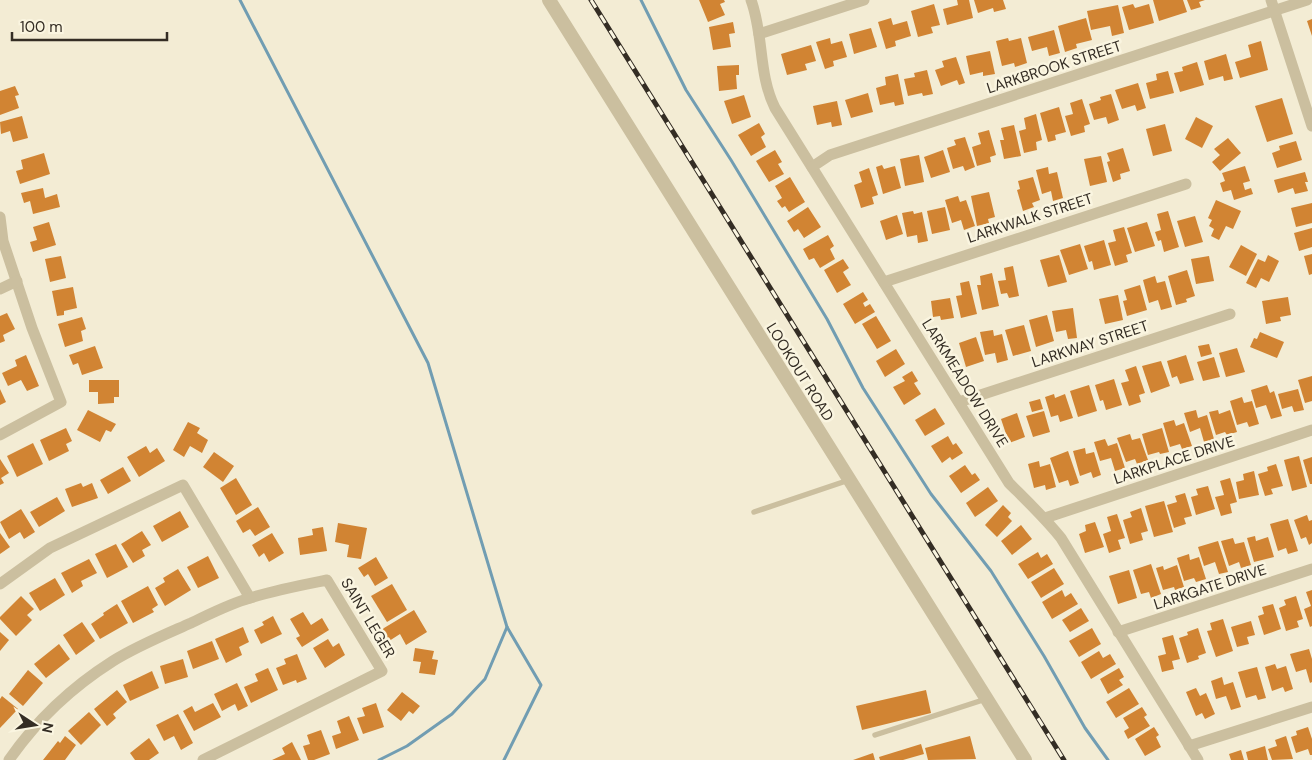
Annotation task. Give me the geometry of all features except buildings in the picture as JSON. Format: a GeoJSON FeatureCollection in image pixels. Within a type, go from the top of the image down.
{"type":"FeatureCollection","features":[{"type":"Feature","properties":{"kind":"street","name":"LOOKOUT ROAD"},"geometry":{"type":"LineString","coordinates":[[549,0],[1025,760]]}},
{"type":"Feature","properties":{"kind":"street","name":"LARKMEADOW DRIVE"},"geometry":{"type":"LineString","coordinates":[[751,0],[759,34],[762,68],[769,95],[1009,482],[1045,518],[1061,538],[1198,760]]}},
{"type":"Feature","properties":{"kind":"street"},"geometry":{"type":"LineString","coordinates":[[759,34],[864,0]]}},
{"type":"Feature","properties":{"kind":"street","name":"LARKBROOK STREET"},"geometry":{"type":"LineString","coordinates":[[812,167],[830,155],[1273,5],[1307,0]]}},
{"type":"Feature","properties":{"kind":"street"},"geometry":{"type":"LineString","coordinates":[[1273,5],[1312,126]]}},
{"type":"Feature","properties":{"kind":"street","name":"LARKWALK STREET"},"geometry":{"type":"LineString","coordinates":[[884,282],[1186,184]]}},
{"type":"Feature","properties":{"kind":"street"},"geometry":{"type":"LineString","coordinates":[[0,217],[3,241],[32,328],[61,402],[0,435]]}},
{"type":"Feature","properties":{"kind":"street"},"geometry":{"type":"LineString","coordinates":[[0,288],[17,281]]}},
{"type":"Feature","properties":{"kind":"street","name":"LARKWAY STREET"},"geometry":{"type":"LineString","coordinates":[[959,402],[1230,314]]}},
{"type":"Feature","properties":{"kind":"street","name":"LARKPLACE DRIVE"},"geometry":{"type":"LineString","coordinates":[[1045,518],[1312,430]]}},
{"type":"Feature","properties":{"kind":"street"},"geometry":{"type":"LineString","coordinates":[[0,584],[50,548],[183,485],[250,598],[146,642],[113,661],[81,684],[52,709],[9,760]]}},
{"type":"Feature","properties":{"kind":"street","name":"LARKGATE DRIVE"},"geometry":{"type":"LineString","coordinates":[[1118,632],[1312,569]]}},
{"type":"Feature","properties":{"kind":"street","name":"SAINT LEGER"},"geometry":{"type":"LineString","coordinates":[[203,760],[382,671],[327,580],[250,598]]}},
{"type":"Feature","properties":{"kind":"street"},"geometry":{"type":"LineString","coordinates":[[1189,746],[1312,707]]}},
{"type":"Feature","properties":{"kind":"lane"},"geometry":{"type":"LineString","coordinates":[[754,512],[849,480]]}},
{"type":"Feature","properties":{"kind":"lane"},"geometry":{"type":"LineString","coordinates":[[875,736],[986,699]]}},
{"type":"Feature","properties":{"kind":"waterway"},"geometry":{"type":"LineString","coordinates":[[240,0],[428,363],[507,627],[541,685],[504,760]]}},
{"type":"Feature","properties":{"kind":"waterway"},"geometry":{"type":"LineString","coordinates":[[641,0],[686,90],[731,160],[827,319],[863,388],[931,494],[991,571],[1044,656],[1085,728],[1108,760]]}},
{"type":"Feature","properties":{"kind":"waterway"},"geometry":{"type":"LineString","coordinates":[[379,760],[407,746],[452,714],[485,679],[507,627]]}},
{"type":"Feature","properties":{"kind":"railway"},"geometry":{"type":"LineString","coordinates":[[591,0],[1064,760]]}}]}
